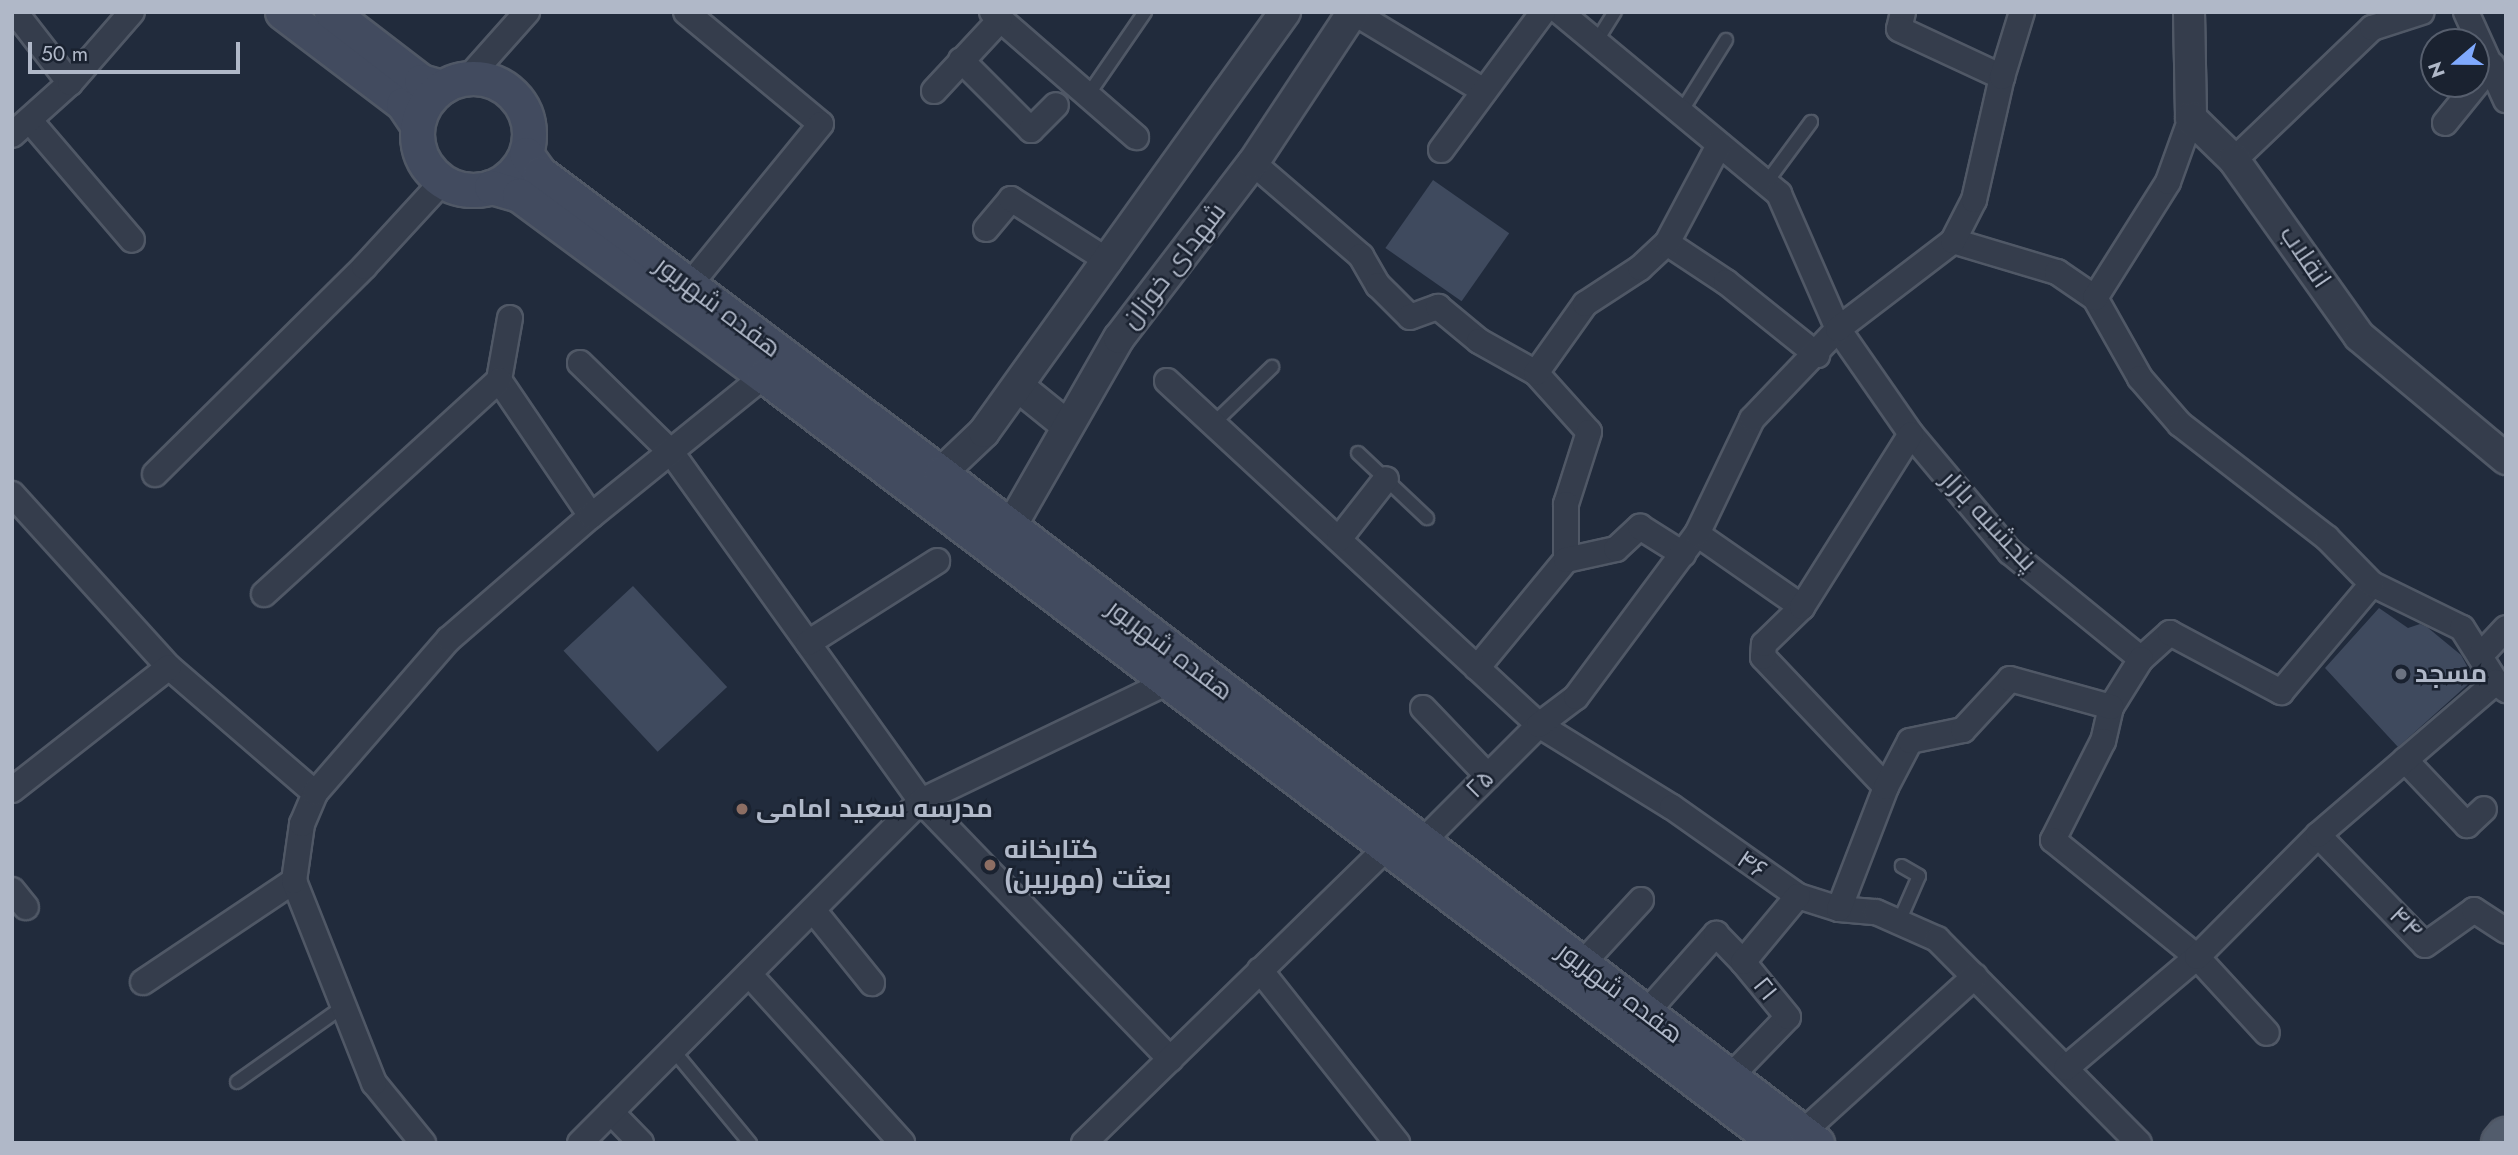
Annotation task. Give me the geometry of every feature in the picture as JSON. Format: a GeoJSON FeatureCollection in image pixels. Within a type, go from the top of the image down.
{"type":"FeatureCollection","features":[{"type":"Feature","properties":{"kind":"main road"},"geometry":{"type":"LineString","coordinates":[[282,12],[402,104],[417,125]]}},
{"type":"Feature","properties":{"kind":"main road"},"geometry":{"type":"LineString","coordinates":[[331,12],[421,80],[456,82],[506,87],[519,100],[527,117],[526,154],[517,170],[491,187],[467,190],[443,181],[422,159],[417,125],[423,105],[456,82]]}},
{"type":"Feature","properties":{"kind":"main road","name":"هفده شهریور"},"geometry":{"type":"LineString","coordinates":[[526,154],[540,173],[942,473],[1010,528],[1730,1077],[1799,1139]]}},
{"type":"Feature","properties":{"kind":"main road","name":"هفده شهریور"},"geometry":{"type":"LineString","coordinates":[[491,187],[520,195],[1387,847],[1799,1139]]}},
{"type":"Feature","properties":{"kind":"main road"},"geometry":{"type":"LineString","coordinates":[[2501,1143],[2506,1137]]}},
{"type":"Feature","properties":{"kind":"street"},"geometry":{"type":"LineString","coordinates":[[15,12],[70,83]]}},
{"type":"Feature","properties":{"kind":"street"},"geometry":{"type":"LineString","coordinates":[[132,12],[70,83],[21,129],[132,240]]}},
{"type":"Feature","properties":{"kind":"street"},"geometry":{"type":"LineString","coordinates":[[456,82],[527,12]]}},
{"type":"Feature","properties":{"kind":"street"},"geometry":{"type":"LineString","coordinates":[[686,12],[821,124],[689,286]]}},
{"type":"Feature","properties":{"kind":"street","name":"شهدای خوزان"},"geometry":{"type":"LineString","coordinates":[[942,473],[984,432],[1110,261],[1285,12]]}},
{"type":"Feature","properties":{"kind":"street"},"geometry":{"type":"LineString","coordinates":[[1353,12],[1484,92]]}},
{"type":"Feature","properties":{"kind":"street","name":"شهدای خوزان"},"geometry":{"type":"LineString","coordinates":[[1010,528],[1065,424],[1119,338],[1253,163],[1353,12]]}},
{"type":"Feature","properties":{"kind":"street"},"geometry":{"type":"LineString","coordinates":[[1441,150],[1543,12]]}},
{"type":"Feature","properties":{"kind":"street","name":"پنجشنبه بازار"},"geometry":{"type":"LineString","coordinates":[[1560,12],[1779,194],[1838,329],[1911,434],[2010,552],[2141,659]]}},
{"type":"Feature","properties":{"kind":"street"},"geometry":{"type":"LineString","coordinates":[[1903,12],[1899,29],[2002,77]]}},
{"type":"Feature","properties":{"kind":"street"},"geometry":{"type":"LineString","coordinates":[[2022,12],[2002,77],[1974,200],[1953,241],[2057,272],[2095,298],[2140,378],[2180,424],[2327,538],[2372,584],[2462,628],[2501,686],[2405,760],[2318,835],[2197,957],[2066,1068],[2139,1143]]}},
{"type":"Feature","properties":{"kind":"street"},"geometry":{"type":"LineString","coordinates":[[2095,298],[2168,182],[2191,118],[2189,12]]}},
{"type":"Feature","properties":{"kind":"street"},"geometry":{"type":"LineString","coordinates":[[2234,160],[2372,28],[2422,12]]}},
{"type":"Feature","properties":{"kind":"street"},"geometry":{"type":"LineString","coordinates":[[2466,12],[2506,100]]}},
{"type":"Feature","properties":{"kind":"street"},"geometry":{"type":"LineString","coordinates":[[934,91],[995,16],[1136,137]]}},
{"type":"Feature","properties":{"kind":"street"},"geometry":{"type":"LineString","coordinates":[[961,60],[1031,130],[1056,105]]}},
{"type":"Feature","properties":{"kind":"street"},"geometry":{"type":"LineString","coordinates":[[2445,123],[2492,65]]}},
{"type":"Feature","properties":{"kind":"street","name":"انقلاب"},"geometry":{"type":"LineString","coordinates":[[2191,118],[2234,160],[2359,336],[2503,453]]}},
{"type":"Feature","properties":{"kind":"street"},"geometry":{"type":"LineString","coordinates":[[1536,373],[1586,304],[1640,268],[1667,243],[1719,145]]}},
{"type":"Feature","properties":{"kind":"street"},"geometry":{"type":"LineString","coordinates":[[1253,163],[1361,256],[1378,285],[1410,317],[1438,307],[1479,341],[1536,373],[1589,432],[1566,504],[1566,561]]}},
{"type":"Feature","properties":{"kind":"street"},"geometry":{"type":"LineString","coordinates":[[155,474],[364,267],[443,181]]}},
{"type":"Feature","properties":{"kind":"street"},"geometry":{"type":"LineString","coordinates":[[986,229],[1011,199],[1110,261]]}},
{"type":"Feature","properties":{"kind":"street","name":"۲۵"},"geometry":{"type":"LineString","coordinates":[[1422,842],[1539,725],[1576,697],[1698,534],[1752,419],[1817,355],[1838,329],[1953,241]]}},
{"type":"Feature","properties":{"kind":"street"},"geometry":{"type":"LineString","coordinates":[[1667,243],[1726,282],[1817,355]]}},
{"type":"Feature","properties":{"kind":"street"},"geometry":{"type":"LineString","coordinates":[[264,594],[499,380],[510,318]]}},
{"type":"Feature","properties":{"kind":"street"},"geometry":{"type":"LineString","coordinates":[[580,363],[671,452],[921,801],[1170,1059]]}},
{"type":"Feature","properties":{"kind":"street"},"geometry":{"type":"LineString","coordinates":[[423,1143],[374,1083],[341,1008],[294,881],[302,824],[315,793],[449,639],[591,516],[764,376]]}},
{"type":"Feature","properties":{"kind":"street"},"geometry":{"type":"LineString","coordinates":[[499,380],[591,516]]}},
{"type":"Feature","properties":{"kind":"street","name":"۴۶"},"geometry":{"type":"LineString","coordinates":[[1167,381],[1539,725],[1672,807],[1798,896],[1839,909],[1876,912],[1937,939],[2066,1068]]}},
{"type":"Feature","properties":{"kind":"street"},"geometry":{"type":"LineString","coordinates":[[1018,386],[1065,424]]}},
{"type":"Feature","properties":{"kind":"street"},"geometry":{"type":"LineString","coordinates":[[1886,787],[1763,657],[1764,644],[1802,607],[1911,434]]}},
{"type":"Feature","properties":{"kind":"street"},"geometry":{"type":"LineString","coordinates":[[1339,538],[1386,479]]}},
{"type":"Feature","properties":{"kind":"street"},"geometry":{"type":"LineString","coordinates":[[12,494],[169,667],[315,793]]}},
{"type":"Feature","properties":{"kind":"street"},"geometry":{"type":"LineString","coordinates":[[1477,667],[1566,561],[1616,549],[1640,527],[1683,554]]}},
{"type":"Feature","properties":{"kind":"street"},"geometry":{"type":"LineString","coordinates":[[1698,534],[1802,607]]}},
{"type":"Feature","properties":{"kind":"street"},"geometry":{"type":"LineString","coordinates":[[808,643],[937,561]]}},
{"type":"Feature","properties":{"kind":"street"},"geometry":{"type":"LineString","coordinates":[[2267,1033],[2197,957],[2053,840],[2103,741],[2111,707],[2141,659],[2170,633],[2281,691],[2372,584]]}},
{"type":"Feature","properties":{"kind":"street"},"geometry":{"type":"LineString","coordinates":[[2480,656],[2506,628]]}},
{"type":"Feature","properties":{"kind":"street"},"geometry":{"type":"LineString","coordinates":[[12,790],[169,667]]}},
{"type":"Feature","properties":{"kind":"street"},"geometry":{"type":"LineString","coordinates":[[1839,909],[1886,787],[1910,741],[1963,730],[2010,679],[2111,707]]}},
{"type":"Feature","properties":{"kind":"street"},"geometry":{"type":"LineString","coordinates":[[580,1143],[921,801],[1168,682]]}},
{"type":"Feature","properties":{"kind":"street"},"geometry":{"type":"LineString","coordinates":[[1423,708],[1488,776]]}},
{"type":"Feature","properties":{"kind":"street"},"geometry":{"type":"LineString","coordinates":[[2405,760],[2467,825],[2484,809]]}},
{"type":"Feature","properties":{"kind":"street","name":"۴۴"},"geometry":{"type":"LineString","coordinates":[[2318,835],[2426,945],[2474,910],[2506,931]]}},
{"type":"Feature","properties":{"kind":"street"},"geometry":{"type":"LineString","coordinates":[[1084,1143],[1387,847]]}},
{"type":"Feature","properties":{"kind":"street"},"geometry":{"type":"LineString","coordinates":[[143,982],[294,881]]}},
{"type":"Feature","properties":{"kind":"street","name":"۲۱"},"geometry":{"type":"LineString","coordinates":[[1730,1077],[1788,1017],[1743,962],[1798,896]]}},
{"type":"Feature","properties":{"kind":"street"},"geometry":{"type":"LineString","coordinates":[[1582,964],[1641,900]]}},
{"type":"Feature","properties":{"kind":"street"},"geometry":{"type":"LineString","coordinates":[[813,909],[872,983]]}},
{"type":"Feature","properties":{"kind":"street"},"geometry":{"type":"LineString","coordinates":[[1646,1013],[1716,934],[1743,962]]}},
{"type":"Feature","properties":{"kind":"street"},"geometry":{"type":"LineString","coordinates":[[1260,970],[1397,1143]]}},
{"type":"Feature","properties":{"kind":"street"},"geometry":{"type":"LineString","coordinates":[[749,974],[902,1143]]}},
{"type":"Feature","properties":{"kind":"street"},"geometry":{"type":"LineString","coordinates":[[1799,1139],[1975,976]]}},
{"type":"Feature","properties":{"kind":"street"},"geometry":{"type":"LineString","coordinates":[[611,1112],[642,1143]]}},
{"type":"Feature","properties":{"kind":"lane"},"geometry":{"type":"LineString","coordinates":[[1088,95],[1145,12]]}},
{"type":"Feature","properties":{"kind":"lane"},"geometry":{"type":"LineString","coordinates":[[1596,42],[1615,12]]}},
{"type":"Feature","properties":{"kind":"lane"},"geometry":{"type":"LineString","coordinates":[[1681,112],[1726,40]]}},
{"type":"Feature","properties":{"kind":"lane"},"geometry":{"type":"LineString","coordinates":[[1766,183],[1811,122]]}},
{"type":"Feature","properties":{"kind":"lane"},"geometry":{"type":"LineString","coordinates":[[1214,423],[1272,367]]}},
{"type":"Feature","properties":{"kind":"lane"},"geometry":{"type":"LineString","coordinates":[[1358,453],[1427,518]]}},
{"type":"Feature","properties":{"kind":"lane"},"geometry":{"type":"LineString","coordinates":[[1898,924],[1919,876],[1902,866]]}},
{"type":"Feature","properties":{"kind":"lane"},"geometry":{"type":"LineString","coordinates":[[237,1082],[341,1008]]}},
{"type":"Feature","properties":{"kind":"lane"},"geometry":{"type":"LineString","coordinates":[[673,1049],[750,1143]]}},
{"type":"Feature","properties":{"kind":"building"},"geometry":{"type":"Polygon","coordinates":[[[1433,180],[1509,233],[1462,301],[1385,248],[1433,180]]]}},
{"type":"Feature","properties":{"kind":"building"},"geometry":{"type":"Polygon","coordinates":[[[633,586],[727,687],[658,752],[564,651],[633,586]]]}},
{"type":"Feature","properties":{"kind":"building","name":"مسجد"},"geometry":{"type":"Polygon","coordinates":[[[2379,608],[2408,628],[2420,624],[2427,627],[2461,655],[2474,679],[2398,747],[2325,668],[2379,608]]]}},
{"type":"Feature","properties":{"kind":"place","name":"مسجد"},"geometry":{"type":"Point","coordinates":[2401,674]}},
{"type":"Feature","properties":{"kind":"place","name":"مدرسه سعید امامی"},"geometry":{"type":"Point","coordinates":[742,809]}},
{"type":"Feature","properties":{"kind":"place","name":"کتابخانه بعثت (مهربین)"},"geometry":{"type":"Point","coordinates":[990,865]}}]}
